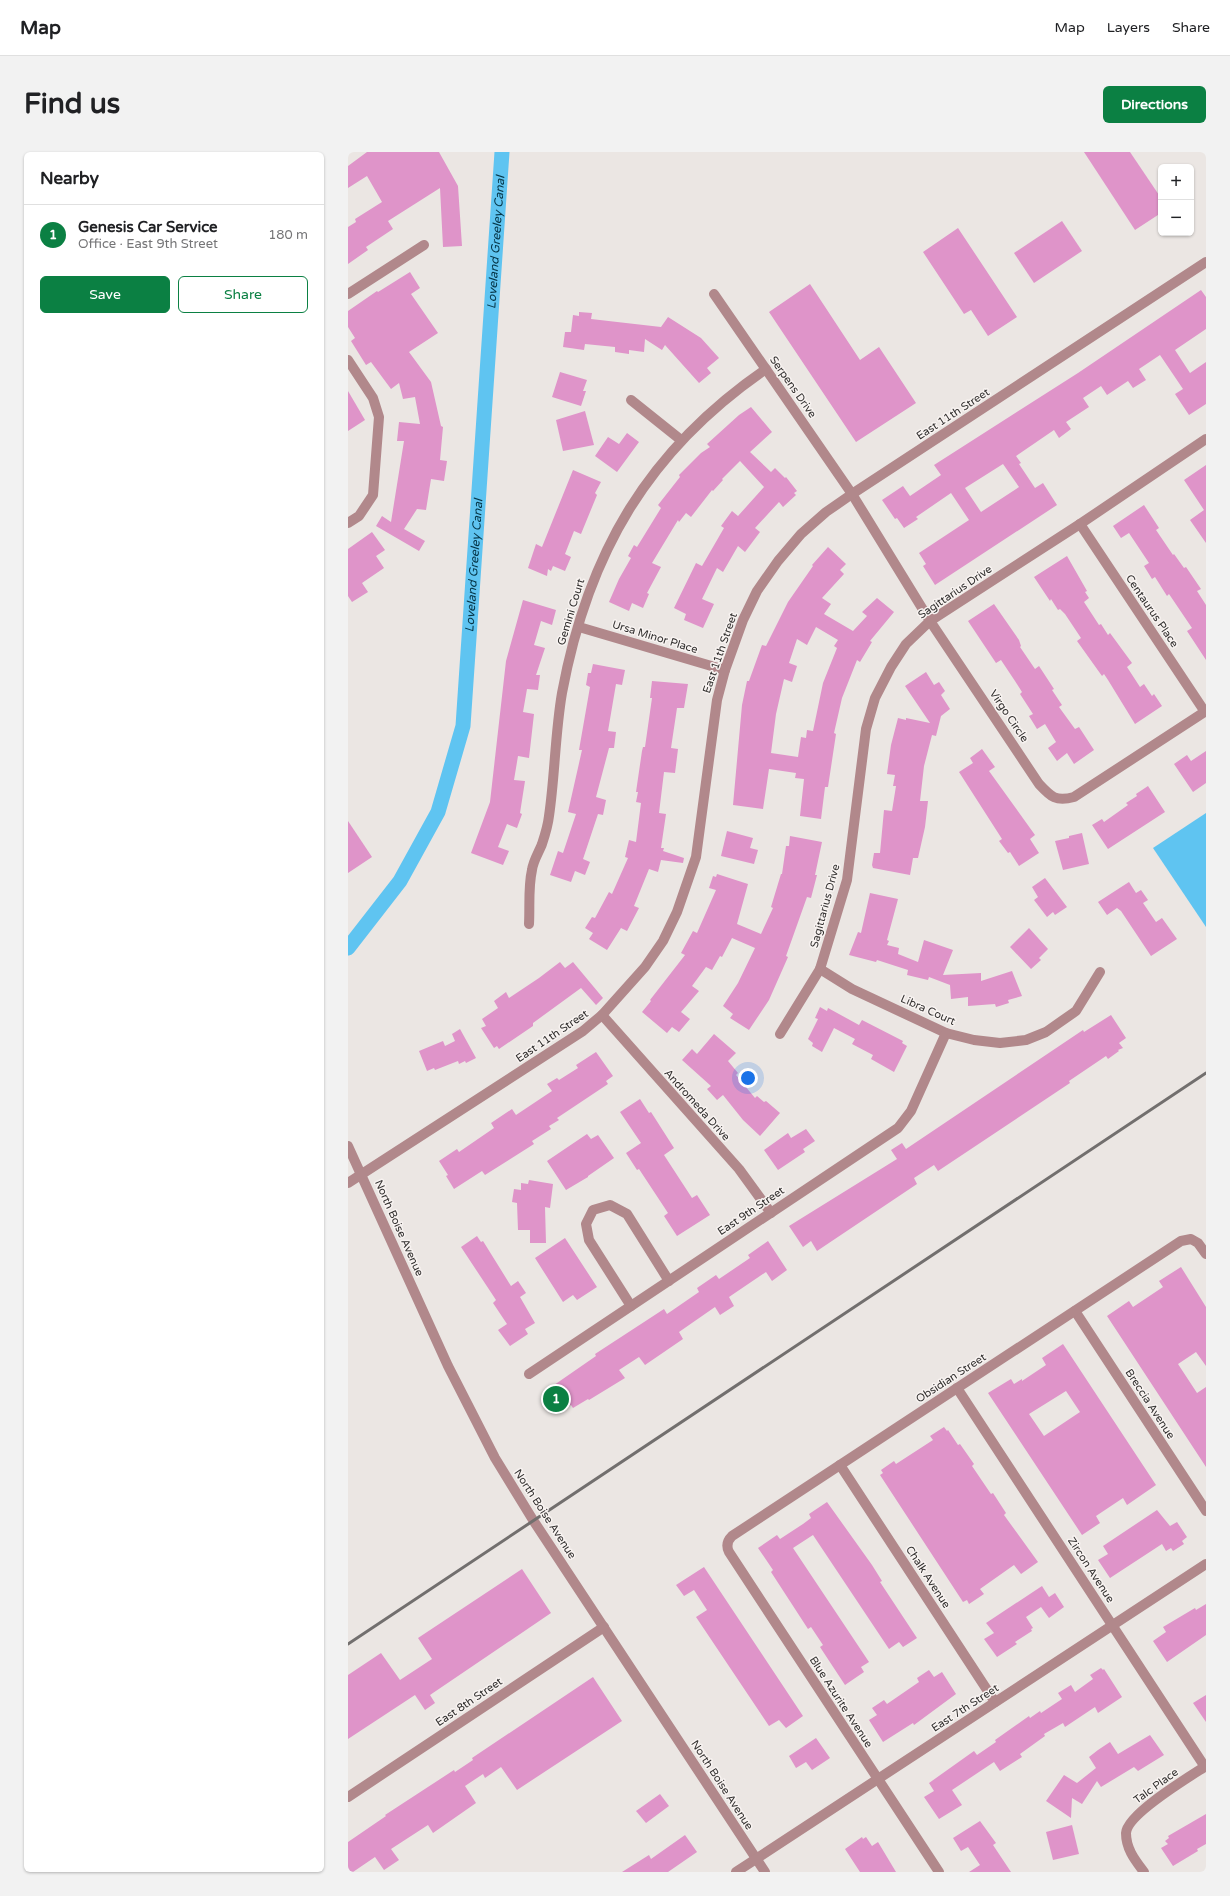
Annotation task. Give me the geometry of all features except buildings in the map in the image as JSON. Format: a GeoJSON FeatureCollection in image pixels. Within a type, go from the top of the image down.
{"type":"FeatureCollection","features":[{"type":"Feature","properties":{"kind":"street"},"geometry":{"type":"LineString","coordinates":[[348,294],[424,245]]}},
{"type":"Feature","properties":{"kind":"street","name":"East 11th Street"},"geometry":{"type":"LineString","coordinates":[[348,1183],[583,1031],[602,1016],[645,967],[663,941],[677,912],[696,857],[717,700],[725,670],[743,620],[757,591],[778,561],[801,534],[852,494],[1206,262]]}},
{"type":"Feature","properties":{"kind":"street","name":"Serpens Drive"},"geometry":{"type":"LineString","coordinates":[[714,294],[852,494]]}},
{"type":"Feature","properties":{"kind":"street"},"geometry":{"type":"LineString","coordinates":[[348,360],[373,398],[379,417],[373,495],[359,516],[348,523]]}},
{"type":"Feature","properties":{"kind":"street","name":"Gemini Court"},"geometry":{"type":"LineString","coordinates":[[529,924],[532,869],[542,843],[549,817],[562,695],[591,585],[620,525],[642,488],[681,440],[709,412],[736,389],[766,369]]}},
{"type":"Feature","properties":{"kind":"street"},"geometry":{"type":"LineString","coordinates":[[632,400],[681,440]]}},
{"type":"Feature","properties":{"kind":"street","name":"Sagittarius Drive"},"geometry":{"type":"LineString","coordinates":[[780,1034],[820,969],[847,880],[866,729],[875,698],[891,667],[906,644],[930,621],[1080,524],[1206,439]]}},
{"type":"Feature","properties":{"kind":"street","name":"Virgo Circle"},"geometry":{"type":"LineString","coordinates":[[852,494],[930,621],[1039,784],[1050,796],[1058,799],[1074,797],[1206,711]]}},
{"type":"Feature","properties":{"kind":"street","name":"Centaurus Place"},"geometry":{"type":"LineString","coordinates":[[1080,524],[1206,711]]}},
{"type":"Feature","properties":{"kind":"street","name":"Ursa Minor Place"},"geometry":{"type":"LineString","coordinates":[[579,627],[725,670]]}},
{"type":"Feature","properties":{"kind":"street","name":"Libra Court"},"geometry":{"type":"LineString","coordinates":[[820,969],[852,989],[946,1033],[974,1040],[1000,1042],[1026,1040],[1046,1032],[1076,1012],[1100,972]]}},
{"type":"Feature","properties":{"kind":"street","name":"Andromeda Drive"},"geometry":{"type":"LineString","coordinates":[[602,1016],[738,1169],[771,1213]]}},
{"type":"Feature","properties":{"kind":"street","name":"East 9th Street"},"geometry":{"type":"LineString","coordinates":[[529,1374],[898,1128],[911,1111],[946,1033]]}},
{"type":"Feature","properties":{"kind":"street","name":"North Boise Avenue"},"geometry":{"type":"LineString","coordinates":[[348,1146],[362,1173],[448,1366],[495,1458],[533,1520],[765,1872]]}},
{"type":"Feature","properties":{"kind":"street"},"geometry":{"type":"LineString","coordinates":[[631,1306],[589,1240],[586,1224],[593,1210],[610,1205],[627,1214],[669,1281]]}},
{"type":"Feature","properties":{"kind":"street","name":"Obsidian Street"},"geometry":{"type":"LineString","coordinates":[[727,1543],[732,1536],[1181,1240],[1191,1239],[1198,1243],[1206,1254]]}},
{"type":"Feature","properties":{"kind":"street","name":"Breccia Avenue"},"geometry":{"type":"LineString","coordinates":[[1075,1310],[1206,1511]]}},
{"type":"Feature","properties":{"kind":"street","name":"Zircon Avenue"},"geometry":{"type":"LineString","coordinates":[[957,1388],[1206,1766]]}},
{"type":"Feature","properties":{"kind":"street","name":"Chalk Avenue"},"geometry":{"type":"LineString","coordinates":[[840,1465],[996,1702]]}},
{"type":"Feature","properties":{"kind":"street","name":"Blue Azurite Avenue"},"geometry":{"type":"LineString","coordinates":[[727,1543],[729,1552],[939,1872]]}},
{"type":"Feature","properties":{"kind":"street","name":"East 7th Street"},"geometry":{"type":"LineString","coordinates":[[736,1872],[1206,1564]]}},
{"type":"Feature","properties":{"kind":"street","name":"East 8th Street"},"geometry":{"type":"LineString","coordinates":[[348,1797],[604,1627]]}},
{"type":"Feature","properties":{"kind":"street","name":"Talc Place"},"geometry":{"type":"LineString","coordinates":[[1144,1872],[1131,1854],[1126,1831],[1134,1818],[1144,1808],[1206,1766]]}},
{"type":"Feature","properties":{"kind":"water"},"geometry":{"type":"Polygon","coordinates":[[[1206,813],[1206,927],[1153,848],[1206,813]]]}},
{"type":"Feature","properties":{"kind":"waterway","name":"Loveland Greeley Canal"},"geometry":{"type":"LineString","coordinates":[[348,948],[400,881],[438,812],[463,726],[502,152]]}},
{"type":"Feature","properties":{"kind":"railway"},"geometry":{"type":"LineString","coordinates":[[348,1644],[1206,1073]]}},
{"type":"Feature","properties":{"kind":"place","name":"Genesis Car Service"},"geometry":{"type":"Point","coordinates":[556,1399]}}]}
